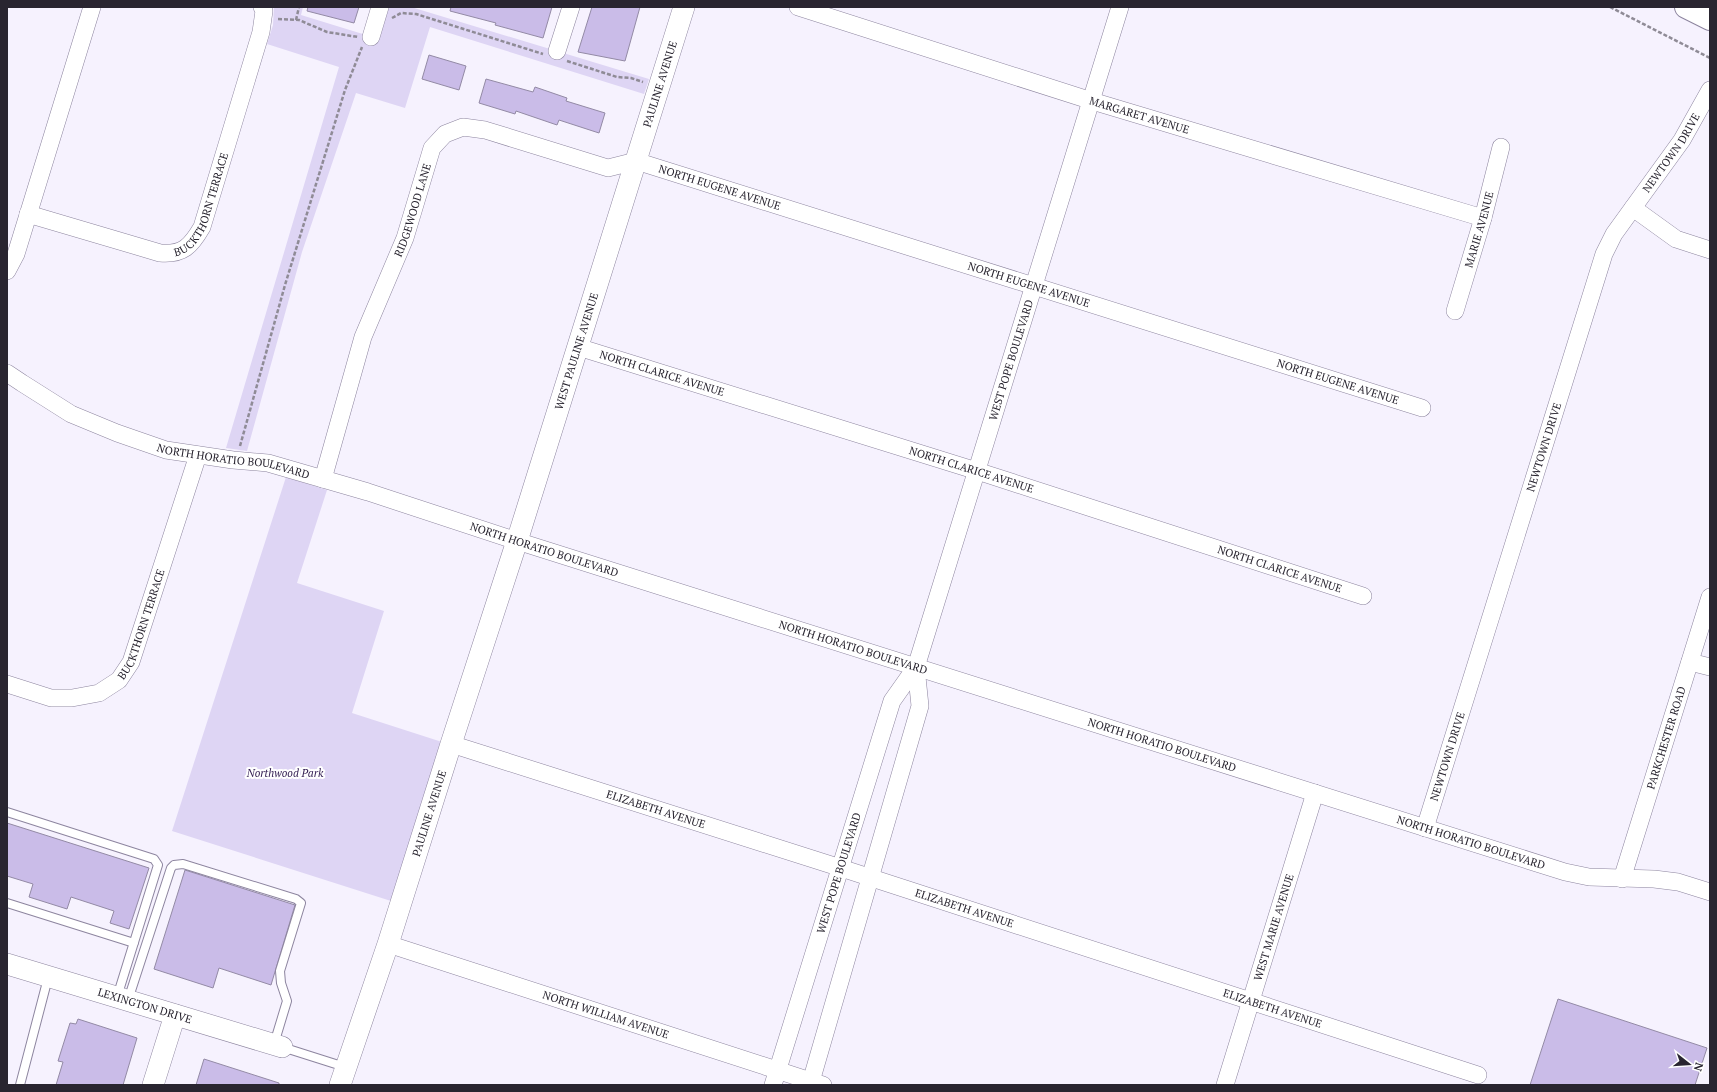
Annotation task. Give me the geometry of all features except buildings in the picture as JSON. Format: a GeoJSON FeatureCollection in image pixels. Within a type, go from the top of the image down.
{"type":"FeatureCollection","features":[{"type":"Feature","properties":{"kind":"main road"},"geometry":{"type":"LineString","coordinates":[[1686,7],[1710,19]]}},
{"type":"Feature","properties":{"kind":"street"},"geometry":{"type":"LineString","coordinates":[[7,271],[16,254],[92,7]]}},
{"type":"Feature","properties":{"kind":"street"},"geometry":{"type":"LineString","coordinates":[[557,56],[572,7]]}},
{"type":"Feature","properties":{"kind":"street","name":"PAULINE AVENUE"},"geometry":{"type":"LineString","coordinates":[[636,161],[684,7]]}},
{"type":"Feature","properties":{"kind":"street","name":"MARGARET AVENUE"},"geometry":{"type":"LineString","coordinates":[[798,7],[1092,101],[1483,218]]}},
{"type":"Feature","properties":{"kind":"street","name":"WEST POPE BOULEVARD"},"geometry":{"type":"LineString","coordinates":[[776,1078],[892,701],[916,667],[1120,7]]}},
{"type":"Feature","properties":{"kind":"street","name":"BUCKTHORN TERRACE"},"geometry":{"type":"LineString","coordinates":[[28,214],[160,253],[173,254],[184,249],[194,241],[202,227],[261,32],[263,13]]}},
{"type":"Feature","properties":{"kind":"street"},"geometry":{"type":"LineString","coordinates":[[369,38],[384,14]]}},
{"type":"Feature","properties":{"kind":"street","name":"NEWTOWN DRIVE"},"geometry":{"type":"LineString","coordinates":[[1425,828],[1604,254],[1614,234],[1682,140],[1710,90]]}},
{"type":"Feature","properties":{"kind":"street","name":"RIDGEWOOD LANE"},"geometry":{"type":"LineString","coordinates":[[323,479],[363,337],[405,238],[432,148],[445,134],[463,126],[484,130],[608,168],[636,161]]}},
{"type":"Feature","properties":{"kind":"street","name":"MARIE AVENUE"},"geometry":{"type":"LineString","coordinates":[[1455,311],[1483,218],[1501,147]]}},
{"type":"Feature","properties":{"kind":"street","name":"NORTH EUGENE AVENUE"},"geometry":{"type":"LineString","coordinates":[[636,161],[1422,408]]}},
{"type":"Feature","properties":{"kind":"street","name":"WEST PAULINE AVENUE"},"geometry":{"type":"LineString","coordinates":[[517,541],[636,161]]}},
{"type":"Feature","properties":{"kind":"street"},"geometry":{"type":"LineString","coordinates":[[1633,208],[1676,239],[1710,250]]}},
{"type":"Feature","properties":{"kind":"street","name":"NORTH CLARICE AVENUE"},"geometry":{"type":"LineString","coordinates":[[578,347],[977,472],[1363,596]]}},
{"type":"Feature","properties":{"kind":"street","name":"NORTH HORATIO BOULEVARD"},"geometry":{"type":"LineString","coordinates":[[7,373],[71,414],[117,433],[166,450],[268,463],[368,492],[517,541],[1565,872],[1589,877],[1654,879],[1678,882],[1710,892]]}},
{"type":"Feature","properties":{"kind":"street","name":"BUCKTHORN TERRACE"},"geometry":{"type":"LineString","coordinates":[[7,684],[51,698],[72,698],[99,693],[119,680],[131,662],[198,454]]}},
{"type":"Feature","properties":{"kind":"street","name":"PAULINE AVENUE"},"geometry":{"type":"LineString","coordinates":[[343,1076],[388,944],[517,541]]}},
{"type":"Feature","properties":{"kind":"street","name":"PARKCHESTER ROAD"},"geometry":{"type":"LineString","coordinates":[[1622,879],[1710,597]]}},
{"type":"Feature","properties":{"kind":"street"},"geometry":{"type":"LineString","coordinates":[[1690,662],[1710,667]]}},
{"type":"Feature","properties":{"kind":"street","name":"WEST POPE BOULEVARD"},"geometry":{"type":"LineString","coordinates":[[815,1084],[920,706],[916,667]]}},
{"type":"Feature","properties":{"kind":"street","name":"ELIZABETH AVENUE"},"geometry":{"type":"LineString","coordinates":[[451,744],[841,868],[1478,1075]]}},
{"type":"Feature","properties":{"kind":"street","name":"WEST MARIE AVENUE"},"geometry":{"type":"LineString","coordinates":[[1225,1085],[1315,793]]}},
{"type":"Feature","properties":{"kind":"street","name":"NORTH WILLIAM AVENUE"},"geometry":{"type":"LineString","coordinates":[[388,944],[776,1078],[815,1084]]}},
{"type":"Feature","properties":{"kind":"street","name":"LEXINGTON DRIVE"},"geometry":{"type":"LineString","coordinates":[[7,964],[278,1046]]}},
{"type":"Feature","properties":{"kind":"street"},"geometry":{"type":"LineString","coordinates":[[153,1085],[175,1015]]}},
{"type":"Feature","properties":{"kind":"lane"},"geometry":{"type":"LineString","coordinates":[[7,812],[154,859],[158,865],[134,943],[122,999]]}},
{"type":"Feature","properties":{"kind":"lane"},"geometry":{"type":"LineString","coordinates":[[122,999],[171,868],[174,865],[183,864],[296,899],[301,903],[280,971],[281,983],[287,1001],[278,1046],[343,1076]]}},
{"type":"Feature","properties":{"kind":"lane"},"geometry":{"type":"LineString","coordinates":[[7,903],[134,943]]}},
{"type":"Feature","properties":{"kind":"lane"},"geometry":{"type":"LineString","coordinates":[[20,1085],[49,977]]}},
{"type":"Feature","properties":{"kind":"path"},"geometry":{"type":"LineString","coordinates":[[296,20],[299,7]]}},
{"type":"Feature","properties":{"kind":"path"},"geometry":{"type":"LineString","coordinates":[[1610,7],[1710,58]]}},
{"type":"Feature","properties":{"kind":"path"},"geometry":{"type":"LineString","coordinates":[[263,13],[296,20],[327,32],[369,38]]}},
{"type":"Feature","properties":{"kind":"path"},"geometry":{"type":"LineString","coordinates":[[384,14],[416,14],[557,56],[617,77],[631,78],[659,87]]}},
{"type":"Feature","properties":{"kind":"path"},"geometry":{"type":"LineString","coordinates":[[236,460],[285,285],[341,105],[357,59],[365,42],[369,38]]}},
{"type":"Feature","properties":{"kind":"green space"},"geometry":{"type":"Polygon","coordinates":[[[274,7],[303,7],[301,15],[379,39],[389,7],[411,7],[649,79],[644,94],[430,27],[405,108],[356,93],[302,252],[247,451],[226,448],[339,67],[267,44],[273,25],[274,7]]]}},
{"type":"Feature","properties":{"kind":"green space","name":"Northwood Park"},"geometry":{"type":"Polygon","coordinates":[[[286,477],[327,490],[297,583],[384,611],[352,713],[442,742],[391,901],[172,831],[286,477]]]}}]}
